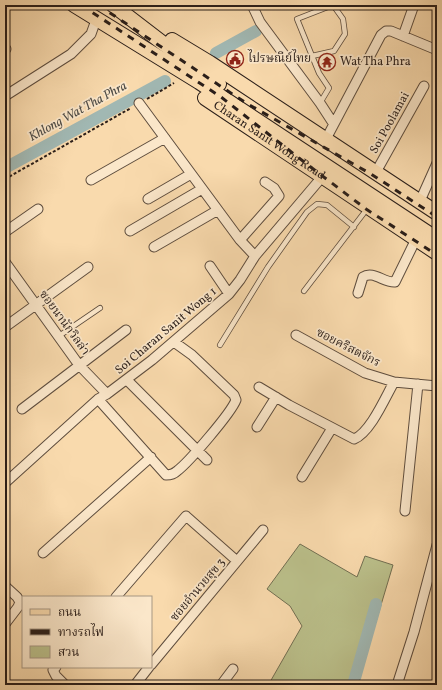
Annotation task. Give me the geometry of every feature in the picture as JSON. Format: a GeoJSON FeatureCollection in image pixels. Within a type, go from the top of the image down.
{"type":"FeatureCollection","features":[{"type":"Feature","properties":{"kind":"main road","name":"Charan Sanit Wong Road"},"geometry":{"type":"LineString","coordinates":[[74,5],[199,82],[437,239]]}},
{"type":"Feature","properties":{"kind":"main road","name":"Charan Sanit Wong Road"},"geometry":{"type":"LineString","coordinates":[[113,5],[210,63],[437,213]]}},
{"type":"Feature","properties":{"kind":"main road","name":"Charan Sanit Wong Road"},"geometry":{"type":"LineString","coordinates":[[113,5],[204,74],[437,228]]}},
{"type":"Feature","properties":{"kind":"main road","name":"Charan Sanit Wong Road"},"geometry":{"type":"LineString","coordinates":[[100,22],[179,81],[437,253]]}},
{"type":"Feature","properties":{"kind":"street"},"geometry":{"type":"LineString","coordinates":[[252,5],[260,22],[333,123]]}},
{"type":"Feature","properties":{"kind":"street"},"geometry":{"type":"LineString","coordinates":[[402,36],[414,5]]}},
{"type":"Feature","properties":{"kind":"street"},"geometry":{"type":"LineString","coordinates":[[5,96],[71,54],[91,34],[100,22]]}},
{"type":"Feature","properties":{"kind":"street"},"geometry":{"type":"LineString","coordinates":[[326,139],[333,123],[381,35],[386,31],[391,31],[437,50]]}},
{"type":"Feature","properties":{"kind":"street","name":"Soi Poolamai"},"geometry":{"type":"LineString","coordinates":[[376,172],[424,86]]}},
{"type":"Feature","properties":{"kind":"street"},"geometry":{"type":"LineString","coordinates":[[139,103],[240,240],[255,256]]}},
{"type":"Feature","properties":{"kind":"street"},"geometry":{"type":"LineString","coordinates":[[91,180],[165,138]]}},
{"type":"Feature","properties":{"kind":"street"},"geometry":{"type":"LineString","coordinates":[[420,201],[437,163]]}},
{"type":"Feature","properties":{"kind":"street"},"geometry":{"type":"LineString","coordinates":[[148,199],[191,174]]}},
{"type":"Feature","properties":{"kind":"street","name":"Soi Charan Sanit Wong 1"},"geometry":{"type":"LineString","coordinates":[[5,483],[98,399],[127,380],[174,342],[229,294],[255,256],[322,177]]}},
{"type":"Feature","properties":{"kind":"street"},"geometry":{"type":"LineString","coordinates":[[240,240],[279,196],[274,188],[265,182]]}},
{"type":"Feature","properties":{"kind":"street"},"geometry":{"type":"LineString","coordinates":[[130,231],[202,189]]}},
{"type":"Feature","properties":{"kind":"street"},"geometry":{"type":"LineString","coordinates":[[5,232],[38,209]]}},
{"type":"Feature","properties":{"kind":"street"},"geometry":{"type":"LineString","coordinates":[[154,247],[218,210]]}},
{"type":"Feature","properties":{"kind":"street"},"geometry":{"type":"LineString","coordinates":[[358,293],[363,277],[367,274],[389,283],[395,282],[416,239]]}},
{"type":"Feature","properties":{"kind":"street","name":"ซอยนานักวิลล่า"},"geometry":{"type":"LineString","coordinates":[[5,262],[79,365],[107,394]]}},
{"type":"Feature","properties":{"kind":"street"},"geometry":{"type":"LineString","coordinates":[[210,266],[229,294]]}},
{"type":"Feature","properties":{"kind":"street"},"geometry":{"type":"LineString","coordinates":[[5,327],[88,267]]}},
{"type":"Feature","properties":{"kind":"street"},"geometry":{"type":"LineString","coordinates":[[22,409],[126,330]]}},
{"type":"Feature","properties":{"kind":"street","name":"ซอยคริสตจักร"},"geometry":{"type":"LineString","coordinates":[[296,334],[365,373],[394,382],[437,386]]}},
{"type":"Feature","properties":{"kind":"street"},"geometry":{"type":"LineString","coordinates":[[98,399],[152,457],[166,475],[171,475],[178,471],[198,450],[234,404],[235,398],[234,395],[192,355],[174,342]]}},
{"type":"Feature","properties":{"kind":"street"},"geometry":{"type":"LineString","coordinates":[[127,380],[207,460]]}},
{"type":"Feature","properties":{"kind":"street"},"geometry":{"type":"LineString","coordinates":[[259,387],[354,439],[362,436],[368,428],[394,382]]}},
{"type":"Feature","properties":{"kind":"street"},"geometry":{"type":"LineString","coordinates":[[405,511],[418,384]]}},
{"type":"Feature","properties":{"kind":"street"},"geometry":{"type":"LineString","coordinates":[[257,427],[276,397]]}},
{"type":"Feature","properties":{"kind":"street"},"geometry":{"type":"LineString","coordinates":[[302,477],[332,428]]}},
{"type":"Feature","properties":{"kind":"street"},"geometry":{"type":"LineString","coordinates":[[43,553],[152,457]]}},
{"type":"Feature","properties":{"kind":"street"},"geometry":{"type":"LineString","coordinates":[[117,596],[186,516],[237,561]]}},
{"type":"Feature","properties":{"kind":"street","name":"ซอยอำนวยสุข 3"},"geometry":{"type":"LineString","coordinates":[[152,664],[263,530]]}},
{"type":"Feature","properties":{"kind":"street"},"geometry":{"type":"LineString","coordinates":[[397,685],[414,632],[437,545]]}},
{"type":"Feature","properties":{"kind":"street"},"geometry":{"type":"LineString","coordinates":[[5,586],[17,597],[20,602],[5,624]]}},
{"type":"Feature","properties":{"kind":"street"},"geometry":{"type":"LineString","coordinates":[[55,668],[53,670],[56,676],[65,685]]}},
{"type":"Feature","properties":{"kind":"street","name":"ซอยอำนวยสุข 3"},"geometry":{"type":"LineString","coordinates":[[134,685],[148,668]]}},
{"type":"Feature","properties":{"kind":"street"},"geometry":{"type":"LineString","coordinates":[[221,685],[233,669]]}},
{"type":"Feature","properties":{"kind":"lane"},"geometry":{"type":"LineString","coordinates":[[312,56],[334,51],[345,34],[344,19],[333,5],[297,19],[312,56],[319,73],[329,88],[320,103]]}},
{"type":"Feature","properties":{"kind":"lane"},"geometry":{"type":"LineString","coordinates":[[220,345],[268,267],[307,212],[317,204],[327,205],[354,227]]}},
{"type":"Feature","properties":{"kind":"lane"},"geometry":{"type":"LineString","coordinates":[[304,291],[368,208]]}},
{"type":"Feature","properties":{"kind":"lane"},"geometry":{"type":"LineString","coordinates":[[59,336],[100,308]]}},
{"type":"Feature","properties":{"kind":"path"},"geometry":{"type":"LineString","coordinates":[[5,180],[174,83]]}},
{"type":"Feature","properties":{"kind":"path"},"geometry":{"type":"LineString","coordinates":[[358,685],[360,680]]}},
{"type":"Feature","properties":{"kind":"green space"},"geometry":{"type":"Polygon","coordinates":[[[300,544],[357,577],[365,556],[393,565],[357,685],[291,685],[270,682],[302,626],[290,606],[267,589],[300,544]]]}},
{"type":"Feature","properties":{"kind":"waterway","name":"Khlong Wat Tha Phra"},"geometry":{"type":"LineString","coordinates":[[216,53],[256,31]]}},
{"type":"Feature","properties":{"kind":"waterway","name":"Khlong Wat Tha Phra"},"geometry":{"type":"LineString","coordinates":[[5,168],[165,81]]}},
{"type":"Feature","properties":{"kind":"waterway"},"geometry":{"type":"LineString","coordinates":[[353,685],[376,604]]}},
{"type":"Feature","properties":{"kind":"railway"},"geometry":{"type":"LineString","coordinates":[[81,5],[221,97],[366,209],[437,255]]}},
{"type":"Feature","properties":{"kind":"railway"},"geometry":{"type":"LineString","coordinates":[[98,5],[246,103],[371,174],[437,217]]}},
{"type":"Feature","properties":{"kind":"place","name":"ไปรษณีย์ไทย"},"geometry":{"type":"Point","coordinates":[235,59]}},
{"type":"Feature","properties":{"kind":"place","name":"Wat Tha Phra"},"geometry":{"type":"Point","coordinates":[327,62]}}]}
